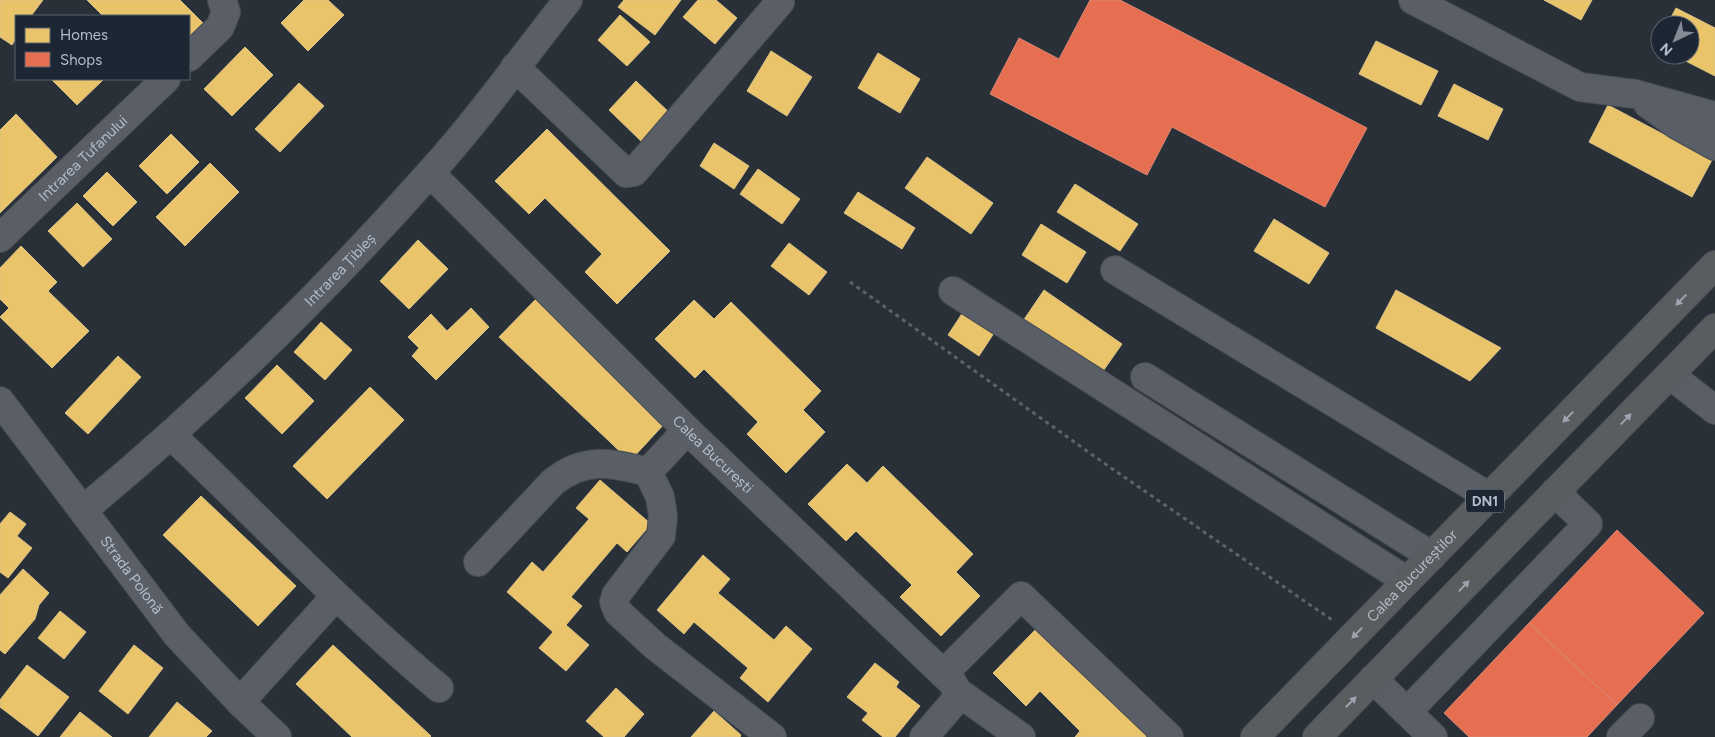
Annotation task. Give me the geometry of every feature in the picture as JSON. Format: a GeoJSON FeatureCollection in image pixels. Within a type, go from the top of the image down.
{"type":"FeatureCollection","features":[{"type":"Feature","properties":{"kind":"highway","name":"Calea Bucureștilor"},"geometry":{"type":"LineString","coordinates":[[1255,737],[1715,265]]}},
{"type":"Feature","properties":{"kind":"highway"},"geometry":{"type":"LineString","coordinates":[[1316,737],[1715,328]]}},
{"type":"Feature","properties":{"kind":"street"},"geometry":{"type":"LineString","coordinates":[[190,56],[220,27],[226,12],[222,0]]}},
{"type":"Feature","properties":{"kind":"street","name":"Intrarea Țibleș"},"geometry":{"type":"LineString","coordinates":[[83,510],[172,436],[286,327],[430,173],[568,0]]}},
{"type":"Feature","properties":{"kind":"street"},"geometry":{"type":"LineString","coordinates":[[1413,0],[1580,87],[1635,94],[1715,116]]}},
{"type":"Feature","properties":{"kind":"street"},"geometry":{"type":"LineString","coordinates":[[515,67],[626,173],[634,172],[780,2]]}},
{"type":"Feature","properties":{"kind":"street","name":"Intrarea Tufanului"},"geometry":{"type":"LineString","coordinates":[[0,238],[165,80]]}},
{"type":"Feature","properties":{"kind":"street"},"geometry":{"type":"LineString","coordinates":[[1635,94],[1677,125],[1715,146]]}},
{"type":"Feature","properties":{"kind":"street","name":"Calea București"},"geometry":{"type":"LineString","coordinates":[[430,173],[687,430],[951,683],[1021,737]]}},
{"type":"Feature","properties":{"kind":"street"},"geometry":{"type":"LineString","coordinates":[[1115,270],[1490,497]]}},
{"type":"Feature","properties":{"kind":"street"},"geometry":{"type":"LineString","coordinates":[[952,291],[1407,581]]}},
{"type":"Feature","properties":{"kind":"street"},"geometry":{"type":"LineString","coordinates":[[1670,375],[1715,410]]}},
{"type":"Feature","properties":{"kind":"street"},"geometry":{"type":"LineString","coordinates":[[1145,377],[1432,556]]}},
{"type":"Feature","properties":{"kind":"street","name":"Strada Polonă"},"geometry":{"type":"LineString","coordinates":[[0,401],[178,635],[240,702],[277,737]]}},
{"type":"Feature","properties":{"kind":"street"},"geometry":{"type":"LineString","coordinates":[[648,472],[687,430]]}},
{"type":"Feature","properties":{"kind":"street"},"geometry":{"type":"LineString","coordinates":[[172,436],[261,521],[336,597],[384,642],[439,688]]}},
{"type":"Feature","properties":{"kind":"street"},"geometry":{"type":"LineString","coordinates":[[478,562],[553,482],[566,471],[585,464],[607,464],[648,472]]}},
{"type":"Feature","properties":{"kind":"street"},"geometry":{"type":"LineString","coordinates":[[648,472],[660,497],[663,516],[660,536],[616,595],[614,602],[618,612],[655,646],[772,737]]}},
{"type":"Feature","properties":{"kind":"street"},"geometry":{"type":"LineString","coordinates":[[1407,712],[1588,524],[1555,492]]}},
{"type":"Feature","properties":{"kind":"street"},"geometry":{"type":"LineString","coordinates":[[924,737],[954,702],[951,683],[1020,596],[1169,737]]}},
{"type":"Feature","properties":{"kind":"street"},"geometry":{"type":"LineString","coordinates":[[240,702],[336,597]]}},
{"type":"Feature","properties":{"kind":"street"},"geometry":{"type":"LineString","coordinates":[[1373,679],[1433,737]]}},
{"type":"Feature","properties":{"kind":"path"},"geometry":{"type":"LineString","coordinates":[[850,282],[1101,461],[1355,635]]}},
{"type":"Feature","properties":{"kind":"building: Homes"},"geometry":{"type":"Polygon","coordinates":[[[0,0],[43,0],[32,15],[15,15],[15,40],[12,45],[0,37],[0,0]]]}},
{"type":"Feature","properties":{"kind":"building: Homes"},"geometry":{"type":"Polygon","coordinates":[[[87,0],[180,0],[204,24],[190,37],[190,15],[102,15],[87,0]]]}},
{"type":"Feature","properties":{"kind":"building: Homes"},"geometry":{"type":"Polygon","coordinates":[[[304,0],[328,0],[344,15],[308,51],[281,23],[304,0]]]}},
{"type":"Feature","properties":{"kind":"building: Homes"},"geometry":{"type":"Polygon","coordinates":[[[624,0],[681,0],[655,35],[618,7],[624,0]]]}},
{"type":"Feature","properties":{"kind":"building: Homes"},"geometry":{"type":"Polygon","coordinates":[[[698,0],[716,0],[737,18],[715,44],[683,17],[698,0]]]}},
{"type":"Feature","properties":{"kind":"building: Homes"},"geometry":{"type":"Polygon","coordinates":[[[1544,0],[1592,0],[1581,20],[1544,0]]]}},
{"type":"Feature","properties":{"kind":"building: Homes"},"geometry":{"type":"Polygon","coordinates":[[[1676,8],[1690,15],[1672,15],[1676,8]]]}},
{"type":"Feature","properties":{"kind":"building: Homes"},"geometry":{"type":"Polygon","coordinates":[[[620,15],[650,42],[627,66],[598,40],[620,15]]]}},
{"type":"Feature","properties":{"kind":"building: Homes"},"geometry":{"type":"Polygon","coordinates":[[[1700,20],[1715,28],[1715,76],[1694,65],[1700,65],[1700,20]]]}},
{"type":"Feature","properties":{"kind":"building: Homes"},"geometry":{"type":"Polygon","coordinates":[[[1376,41],[1438,71],[1421,105],[1359,74],[1376,41]]]}},
{"type":"Feature","properties":{"kind":"building: Homes"},"geometry":{"type":"Polygon","coordinates":[[[245,47],[273,75],[232,116],[204,89],[245,47]]]}},
{"type":"Feature","properties":{"kind":"building: Homes"},"geometry":{"type":"Polygon","coordinates":[[[771,51],[812,77],[787,116],[747,91],[771,51]]]}},
{"type":"Feature","properties":{"kind":"building: Homes"},"geometry":{"type":"Polygon","coordinates":[[[878,53],[920,79],[900,113],[858,88],[878,53]]]}},
{"type":"Feature","properties":{"kind":"building: Homes"},"geometry":{"type":"Polygon","coordinates":[[[52,80],[103,80],[77,105],[52,80]]]}},
{"type":"Feature","properties":{"kind":"building: Homes"},"geometry":{"type":"Polygon","coordinates":[[[636,81],[673,116],[645,145],[609,110],[636,81]]]}},
{"type":"Feature","properties":{"kind":"building: Homes"},"geometry":{"type":"Polygon","coordinates":[[[299,83],[324,106],[280,152],[255,129],[299,83]]]}},
{"type":"Feature","properties":{"kind":"building: Homes"},"geometry":{"type":"Polygon","coordinates":[[[1454,84],[1503,109],[1488,140],[1438,116],[1454,84]]]}},
{"type":"Feature","properties":{"kind":"building: Homes"},"geometry":{"type":"Polygon","coordinates":[[[1608,105],[1712,160],[1692,197],[1589,142],[1608,105]]]}},
{"type":"Feature","properties":{"kind":"building: Homes"},"geometry":{"type":"Polygon","coordinates":[[[16,114],[57,157],[0,213],[0,130],[16,114]]]}},
{"type":"Feature","properties":{"kind":"building: Homes"},"geometry":{"type":"Polygon","coordinates":[[[547,129],[670,251],[617,304],[585,272],[602,254],[545,198],[529,214],[495,181],[547,129]]]}},
{"type":"Feature","properties":{"kind":"building: Homes"},"geometry":{"type":"Polygon","coordinates":[[[171,134],[199,162],[167,194],[139,166],[171,134]]]}},
{"type":"Feature","properties":{"kind":"building: Homes"},"geometry":{"type":"Polygon","coordinates":[[[714,143],[749,166],[734,189],[700,166],[714,143]]]}},
{"type":"Feature","properties":{"kind":"building: Homes"},"geometry":{"type":"Polygon","coordinates":[[[927,157],[993,203],[971,234],[905,188],[927,157]]]}},
{"type":"Feature","properties":{"kind":"building: Homes"},"geometry":{"type":"Polygon","coordinates":[[[210,163],[239,192],[185,246],[156,217],[210,163]]]}},
{"type":"Feature","properties":{"kind":"building: Homes"},"geometry":{"type":"Polygon","coordinates":[[[758,169],[800,199],[782,224],[740,194],[758,169]]]}},
{"type":"Feature","properties":{"kind":"building: Homes"},"geometry":{"type":"Polygon","coordinates":[[[107,172],[137,202],[113,226],[83,196],[107,172]]]}},
{"type":"Feature","properties":{"kind":"building: Homes"},"geometry":{"type":"Polygon","coordinates":[[[1075,184],[1138,224],[1120,251],[1057,212],[1075,184]]]}},
{"type":"Feature","properties":{"kind":"building: Homes"},"geometry":{"type":"Polygon","coordinates":[[[858,192],[915,228],[902,249],[844,213],[858,192]]]}},
{"type":"Feature","properties":{"kind":"building: Homes"},"geometry":{"type":"Polygon","coordinates":[[[77,203],[112,239],[83,267],[48,231],[77,203]]]}},
{"type":"Feature","properties":{"kind":"building: Homes"},"geometry":{"type":"Polygon","coordinates":[[[1274,219],[1329,253],[1309,284],[1254,251],[1274,219]]]}},
{"type":"Feature","properties":{"kind":"building: Homes"},"geometry":{"type":"Polygon","coordinates":[[[1041,224],[1086,252],[1067,283],[1022,255],[1041,224]]]}},
{"type":"Feature","properties":{"kind":"building: Homes"},"geometry":{"type":"Polygon","coordinates":[[[418,240],[448,269],[409,309],[380,281],[418,240]]]}},
{"type":"Feature","properties":{"kind":"building: Homes"},"geometry":{"type":"Polygon","coordinates":[[[789,243],[827,272],[809,295],[771,266],[789,243]]]}},
{"type":"Feature","properties":{"kind":"building: Homes"},"geometry":{"type":"Polygon","coordinates":[[[21,246],[57,282],[48,291],[89,331],[52,368],[0,317],[9,308],[0,299],[0,268],[21,246]]]}},
{"type":"Feature","properties":{"kind":"building: Homes"},"geometry":{"type":"Polygon","coordinates":[[[1044,290],[1122,344],[1101,374],[1023,321],[1044,290]]]}},
{"type":"Feature","properties":{"kind":"building: Homes"},"geometry":{"type":"Polygon","coordinates":[[[1396,290],[1501,348],[1470,381],[1376,328],[1396,290]]]}},
{"type":"Feature","properties":{"kind":"building: Homes"},"geometry":{"type":"Polygon","coordinates":[[[537,298],[667,421],[630,461],[499,337],[537,298]]]}},
{"type":"Feature","properties":{"kind":"building: Homes"},"geometry":{"type":"Polygon","coordinates":[[[694,300],[714,319],[731,302],[821,391],[803,410],[825,432],[786,473],[747,434],[758,422],[704,369],[695,378],[655,339],[694,300]]]}},
{"type":"Feature","properties":{"kind":"building: Homes"},"geometry":{"type":"Polygon","coordinates":[[[471,308],[489,327],[436,380],[412,356],[419,348],[408,337],[431,314],[447,331],[471,308]]]}},
{"type":"Feature","properties":{"kind":"building: Homes"},"geometry":{"type":"Polygon","coordinates":[[[965,309],[996,330],[979,356],[948,335],[965,309]]]}},
{"type":"Feature","properties":{"kind":"building: Homes"},"geometry":{"type":"Polygon","coordinates":[[[321,322],[352,350],[325,380],[294,352],[321,322]]]}},
{"type":"Feature","properties":{"kind":"building: Homes"},"geometry":{"type":"Polygon","coordinates":[[[118,356],[141,377],[88,434],[65,413],[118,356]]]}},
{"type":"Feature","properties":{"kind":"building: Homes"},"geometry":{"type":"Polygon","coordinates":[[[277,365],[314,401],[282,434],[245,398],[277,365]]]}},
{"type":"Feature","properties":{"kind":"building: Homes"},"geometry":{"type":"Polygon","coordinates":[[[370,387],[404,420],[327,499],[293,466],[370,387]]]}},
{"type":"Feature","properties":{"kind":"building: Homes"},"geometry":{"type":"Polygon","coordinates":[[[847,464],[867,483],[883,466],[973,554],[956,572],[980,596],[941,636],[900,597],[912,585],[856,531],[846,541],[808,504],[847,464]]]}},
{"type":"Feature","properties":{"kind":"building: Homes"},"geometry":{"type":"Polygon","coordinates":[[[600,480],[651,524],[627,552],[617,543],[571,597],[582,606],[566,625],[589,645],[566,671],[539,648],[553,632],[507,592],[532,562],[543,572],[589,519],[576,508],[600,480]]]}},
{"type":"Feature","properties":{"kind":"building: Homes"},"geometry":{"type":"Polygon","coordinates":[[[201,496],[296,586],[258,626],[163,535],[201,496]]]}},
{"type":"Feature","properties":{"kind":"building: Homes"},"geometry":{"type":"Polygon","coordinates":[[[10,512],[26,524],[17,536],[32,548],[8,578],[0,572],[0,524],[10,512]]]}},
{"type":"Feature","properties":{"kind":"building: Homes"},"geometry":{"type":"Polygon","coordinates":[[[703,555],[730,579],[718,593],[774,640],[786,626],[812,649],[768,702],[740,678],[748,668],[694,622],[684,634],[657,610],[703,555]]]}},
{"type":"Feature","properties":{"kind":"building: Homes"},"geometry":{"type":"Polygon","coordinates":[[[23,569],[49,593],[39,605],[35,619],[5,654],[0,650],[0,595],[23,569]]]}},
{"type":"Feature","properties":{"kind":"building: Homes"},"geometry":{"type":"Polygon","coordinates":[[[60,611],[86,632],[64,659],[38,638],[60,611]]]}},
{"type":"Feature","properties":{"kind":"building: Homes"},"geometry":{"type":"Polygon","coordinates":[[[1041,624],[1145,723],[1146,737],[1075,737],[1080,731],[1040,691],[1026,706],[993,673],[1041,624]]]}},
{"type":"Feature","properties":{"kind":"building: Homes"},"geometry":{"type":"Polygon","coordinates":[[[134,645],[163,668],[128,714],[99,691],[134,645]]]}},
{"type":"Feature","properties":{"kind":"building: Homes"},"geometry":{"type":"Polygon","coordinates":[[[333,645],[431,736],[352,737],[296,684],[333,645]]]}},
{"type":"Feature","properties":{"kind":"building: Homes"},"geometry":{"type":"Polygon","coordinates":[[[875,663],[899,682],[896,687],[920,706],[895,737],[883,737],[862,720],[868,713],[847,697],[875,663]]]}},
{"type":"Feature","properties":{"kind":"building: Homes"},"geometry":{"type":"Polygon","coordinates":[[[27,665],[69,697],[38,736],[0,707],[0,700],[27,665]]]}},
{"type":"Feature","properties":{"kind":"building: Homes"},"geometry":{"type":"Polygon","coordinates":[[[616,688],[644,714],[624,737],[604,737],[586,721],[616,688]]]}},
{"type":"Feature","properties":{"kind":"building: Homes"},"geometry":{"type":"Polygon","coordinates":[[[177,702],[212,731],[206,737],[149,737],[177,702]]]}},
{"type":"Feature","properties":{"kind":"building: Homes"},"geometry":{"type":"Polygon","coordinates":[[[714,711],[741,735],[740,737],[691,737],[714,711]]]}},
{"type":"Feature","properties":{"kind":"building: Homes"},"geometry":{"type":"Polygon","coordinates":[[[80,712],[112,737],[60,737],[80,712]]]}},
{"type":"Feature","properties":{"kind":"building: Shops"},"geometry":{"type":"Polygon","coordinates":[[[1090,0],[1120,0],[1367,128],[1325,207],[1172,127],[1147,175],[990,94],[1019,38],[1059,59],[1090,0]]]}},
{"type":"Feature","properties":{"kind":"building: Shops"},"geometry":{"type":"Polygon","coordinates":[[[1617,530],[1704,613],[1617,705],[1529,623],[1617,530]]]}},
{"type":"Feature","properties":{"kind":"building: Shops"},"geometry":{"type":"Polygon","coordinates":[[[1529,623],[1617,705],[1587,737],[1469,737],[1444,713],[1529,623]]]}}]}
